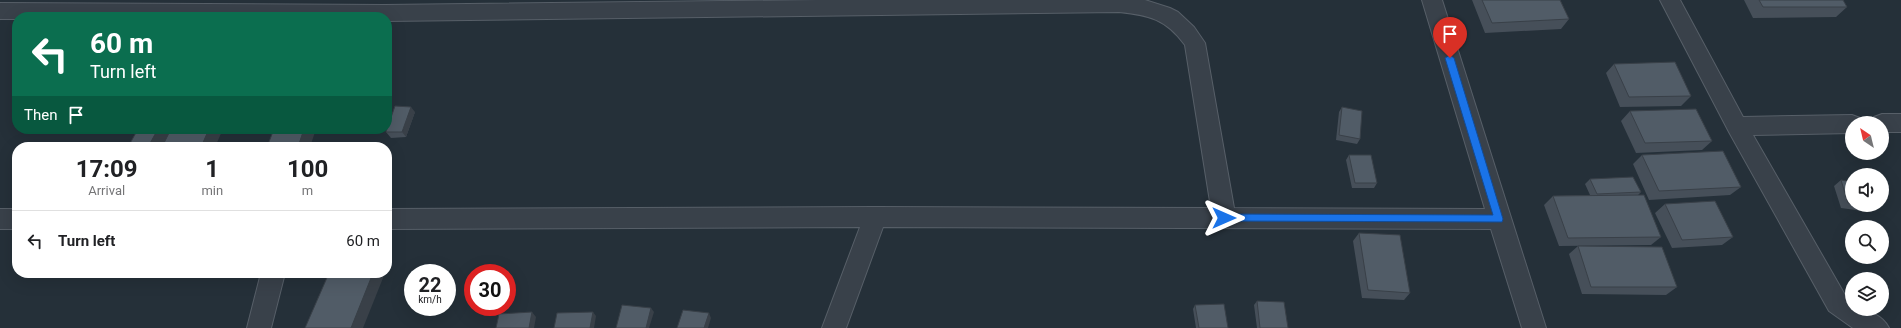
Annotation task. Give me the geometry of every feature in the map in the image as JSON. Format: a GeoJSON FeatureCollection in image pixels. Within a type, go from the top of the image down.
{"type":"FeatureCollection","features":[{"type":"Feature","properties":{"kind":"street"},"geometry":{"type":"LineString","coordinates":[[1432,0],[1534,328]]}},
{"type":"Feature","properties":{"kind":"street"},"geometry":{"type":"LineString","coordinates":[[1670,0],[1737,126],[1837,303],[1857,318],[1877,328]]}},
{"type":"Feature","properties":{"kind":"street"},"geometry":{"type":"LineString","coordinates":[[0,12],[388,6],[1119,4],[1146,7],[1168,15],[1185,28],[1196,43],[1224,218]]}},
{"type":"Feature","properties":{"kind":"street"},"geometry":{"type":"LineString","coordinates":[[1889,123],[1901,123]]}},
{"type":"Feature","properties":{"kind":"street"},"geometry":{"type":"LineString","coordinates":[[1737,126],[1845,124]]}},
{"type":"Feature","properties":{"kind":"street"},"geometry":{"type":"LineString","coordinates":[[392,219],[875,217],[1499,219]]}},
{"type":"Feature","properties":{"kind":"street"},"geometry":{"type":"LineString","coordinates":[[834,328],[875,217]]}},
{"type":"Feature","properties":{"kind":"street"},"geometry":{"type":"LineString","coordinates":[[0,219],[12,219]]}},
{"type":"Feature","properties":{"kind":"street"},"geometry":{"type":"LineString","coordinates":[[259,328],[272,278]]}},
{"type":"Feature","properties":{"kind":"building"},"geometry":{"type":"Polygon","coordinates":[[[1482,0],[1560,0],[1569,19],[1492,23],[1482,0]]]}},
{"type":"Feature","properties":{"kind":"building"},"geometry":{"type":"Polygon","coordinates":[[[1759,0],[1843,0],[1847,7],[1763,7],[1759,0]]]}},
{"type":"Feature","properties":{"kind":"building"},"geometry":{"type":"Polygon","coordinates":[[[1675,62],[1691,96],[1629,97],[1614,64],[1675,62]]]}},
{"type":"Feature","properties":{"kind":"building"},"geometry":{"type":"Polygon","coordinates":[[[395,106],[411,107],[402,132],[392,132],[392,115],[395,106]]]}},
{"type":"Feature","properties":{"kind":"building"},"geometry":{"type":"Polygon","coordinates":[[[1342,107],[1362,111],[1360,139],[1339,135],[1342,107]]]}},
{"type":"Feature","properties":{"kind":"building"},"geometry":{"type":"Polygon","coordinates":[[[1696,109],[1712,141],[1645,143],[1630,111],[1696,109]]]}},
{"type":"Feature","properties":{"kind":"building"},"geometry":{"type":"Polygon","coordinates":[[[135,134],[155,134],[151,142],[131,142],[135,134]]]}},
{"type":"Feature","properties":{"kind":"building"},"geometry":{"type":"Polygon","coordinates":[[[168,134],[207,134],[203,142],[164,142],[168,134]]]}},
{"type":"Feature","properties":{"kind":"building"},"geometry":{"type":"Polygon","coordinates":[[[272,134],[302,134],[300,142],[269,142],[272,134]]]}},
{"type":"Feature","properties":{"kind":"building"},"geometry":{"type":"Polygon","coordinates":[[[1723,151],[1741,187],[1659,191],[1642,155],[1723,151]]]}},
{"type":"Feature","properties":{"kind":"building"},"geometry":{"type":"Polygon","coordinates":[[[1349,155],[1371,155],[1377,183],[1355,183],[1349,155]]]}},
{"type":"Feature","properties":{"kind":"building"},"geometry":{"type":"Polygon","coordinates":[[[1633,177],[1641,192],[1597,194],[1590,179],[1633,177]]]}},
{"type":"Feature","properties":{"kind":"building"},"geometry":{"type":"Polygon","coordinates":[[[1841,180],[1845,181],[1845,193],[1841,180]]]}},
{"type":"Feature","properties":{"kind":"building"},"geometry":{"type":"Polygon","coordinates":[[[1644,195],[1661,237],[1568,238],[1553,196],[1644,195]]]}},
{"type":"Feature","properties":{"kind":"building"},"geometry":{"type":"Polygon","coordinates":[[[1715,201],[1733,237],[1682,240],[1665,204],[1715,201]]]}},
{"type":"Feature","properties":{"kind":"building"},"geometry":{"type":"Polygon","coordinates":[[[1359,233],[1400,235],[1410,293],[1368,290],[1359,233]]]}},
{"type":"Feature","properties":{"kind":"building"},"geometry":{"type":"Polygon","coordinates":[[[1578,246],[1662,247],[1677,287],[1591,287],[1578,246]]]}},
{"type":"Feature","properties":{"kind":"building"},"geometry":{"type":"Polygon","coordinates":[[[327,278],[371,278],[351,328],[305,328],[327,278]]]}},
{"type":"Feature","properties":{"kind":"building"},"geometry":{"type":"Polygon","coordinates":[[[1257,301],[1284,302],[1288,328],[1260,328],[1257,301]]]}},
{"type":"Feature","properties":{"kind":"building"},"geometry":{"type":"Polygon","coordinates":[[[1224,304],[1228,328],[1199,328],[1195,305],[1224,304]]]}},
{"type":"Feature","properties":{"kind":"building"},"geometry":{"type":"Polygon","coordinates":[[[622,305],[651,308],[646,328],[616,328],[622,305]]]}},
{"type":"Feature","properties":{"kind":"building"},"geometry":{"type":"Polygon","coordinates":[[[683,310],[709,313],[704,328],[677,328],[683,310]]]}},
{"type":"Feature","properties":{"kind":"building"},"geometry":{"type":"Polygon","coordinates":[[[532,312],[529,328],[496,328],[499,316],[516,316],[516,313],[532,312]]]}},
{"type":"Feature","properties":{"kind":"building"},"geometry":{"type":"Polygon","coordinates":[[[593,312],[590,328],[554,328],[557,313],[593,312]]]}},
{"type":"Feature","properties":{"kind":"route"},"geometry":{"type":"LineString","coordinates":[[1224,218],[1499,219],[1450,58]]}}]}
